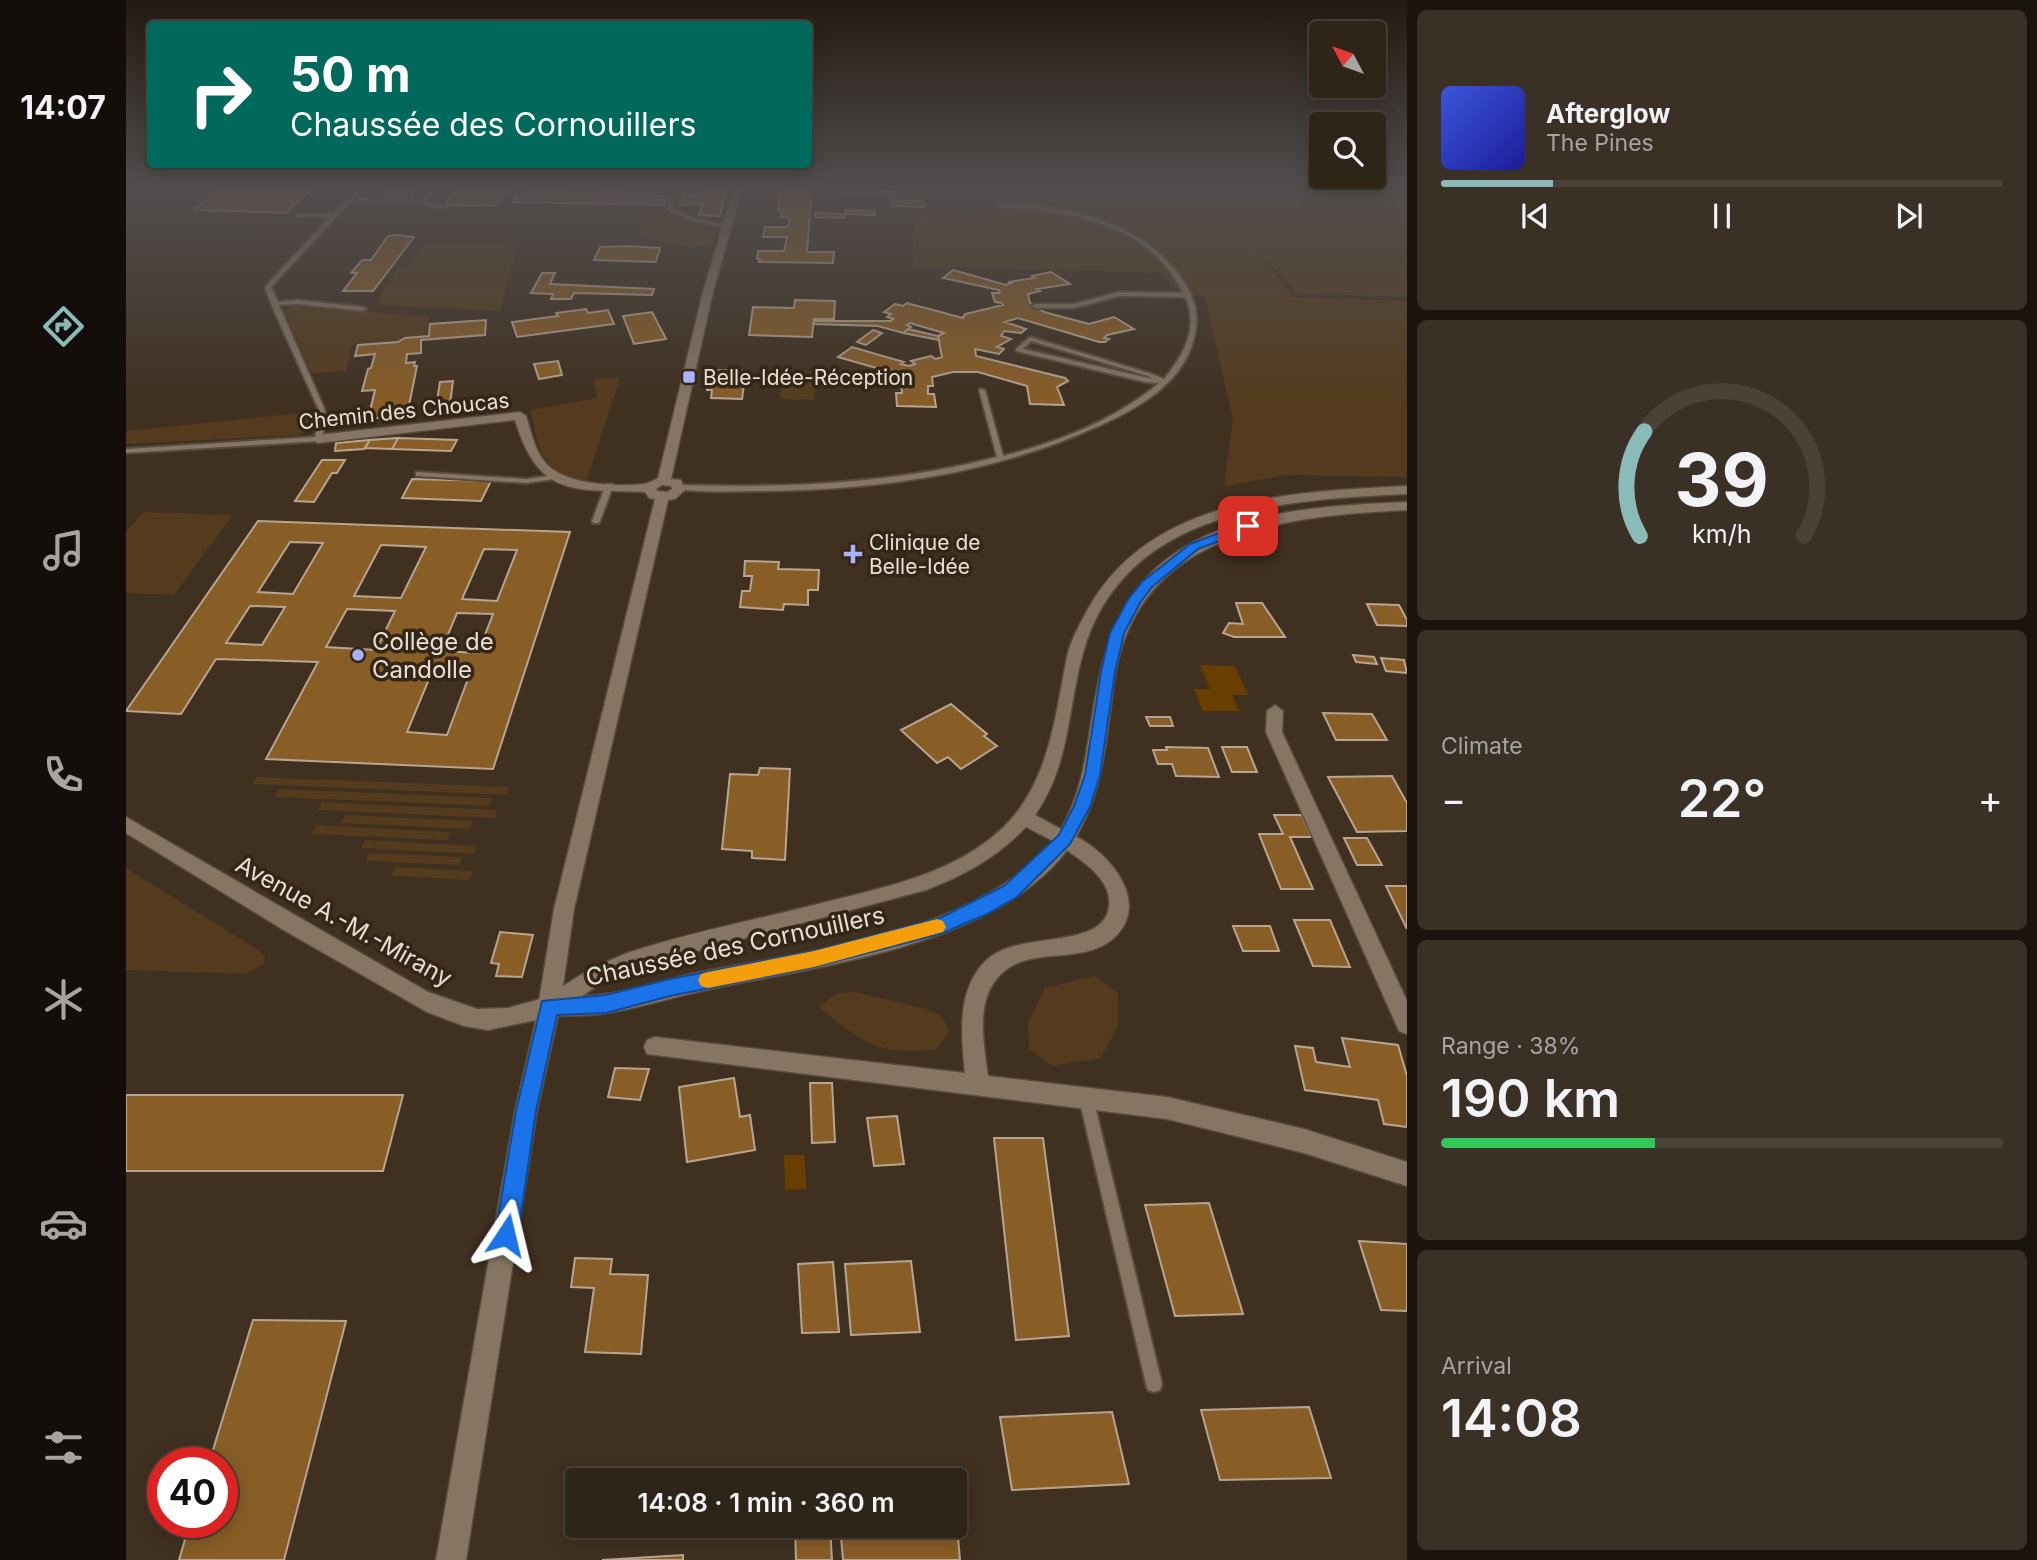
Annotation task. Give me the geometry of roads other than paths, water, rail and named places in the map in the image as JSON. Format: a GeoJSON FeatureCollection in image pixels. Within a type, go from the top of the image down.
{"type":"FeatureCollection","features":[{"type":"Feature","properties":{"kind":"street"},"geometry":{"type":"LineString","coordinates":[[451,1560],[526,1111],[549,1007],[564,909],[658,489],[717,262]]}},
{"type":"Feature","properties":{"kind":"street","name":"Chemin des Choucas"},"geometry":{"type":"LineString","coordinates":[[318,439],[520,416],[532,451],[539,463],[554,477]]}},
{"type":"Feature","properties":{"kind":"street"},"geometry":{"type":"LineString","coordinates":[[554,477],[579,484],[658,489],[674,495],[679,487]]}},
{"type":"Feature","properties":{"kind":"street","name":"Chaussée des Cornouillers"},"geometry":{"type":"LineString","coordinates":[[549,1007],[600,973],[664,951],[870,899],[929,880],[979,857],[1004,839],[1040,794],[1052,767],[1067,706],[1075,655],[1101,594],[1121,570],[1145,550],[1179,530],[1209,517],[1249,505],[1311,495],[1407,490]]}},
{"type":"Feature","properties":{"kind":"street","name":"Chaussée des Cornouillers"},"geometry":{"type":"LineString","coordinates":[[549,1007],[606,1004],[670,988],[814,959],[943,925],[981,909],[1010,891],[1065,839],[1082,807],[1093,775],[1108,672],[1117,633],[1134,601],[1147,584],[1194,547],[1265,521],[1315,512],[1407,506]]}},
{"type":"Feature","properties":{"kind":"street"},"geometry":{"type":"LineString","coordinates":[[1275,711],[1274,732],[1407,1024]]}},
{"type":"Feature","properties":{"kind":"street"},"geometry":{"type":"LineString","coordinates":[[978,1086],[974,1042],[975,1006],[978,988],[987,973],[1006,957],[1019,951],[1089,941],[1115,924],[1121,907],[1115,885],[1105,870],[1065,839],[1023,817]]}},
{"type":"Feature","properties":{"kind":"street","name":"Avenue A.-M.-Mirany"},"geometry":{"type":"LineString","coordinates":[[126,824],[289,924],[429,1003],[489,1021],[512,1019],[549,1007]]}},
{"type":"Feature","properties":{"kind":"street"},"geometry":{"type":"LineString","coordinates":[[655,1048],[1167,1108],[1304,1140],[1407,1174]]}},
{"type":"Feature","properties":{"kind":"lane"},"geometry":{"type":"LineString","coordinates":[[290,262],[270,283],[268,291],[321,408],[323,418],[318,439]]}},
{"type":"Feature","properties":{"kind":"lane"},"geometry":{"type":"LineString","coordinates":[[679,487],[747,489],[840,485],[928,474],[1000,457],[1070,436],[1097,424],[1146,397],[1165,382],[1179,366],[1192,342],[1194,318],[1188,295],[1179,278],[1163,262]]}},
{"type":"Feature","properties":{"kind":"lane"},"geometry":{"type":"LineString","coordinates":[[1035,306],[1074,306],[1119,294],[1188,295]]}},
{"type":"Feature","properties":{"kind":"lane"},"geometry":{"type":"LineString","coordinates":[[274,304],[297,302],[363,309]]}},
{"type":"Feature","properties":{"kind":"lane"},"geometry":{"type":"LineString","coordinates":[[1030,339],[1116,368],[1018,350],[1030,339]]}},
{"type":"Feature","properties":{"kind":"lane"},"geometry":{"type":"LineString","coordinates":[[1042,349],[1165,382]]}},
{"type":"Feature","properties":{"kind":"lane"},"geometry":{"type":"LineString","coordinates":[[982,390],[1000,457]]}},
{"type":"Feature","properties":{"kind":"lane","name":"Chemin des Choucas"},"geometry":{"type":"LineString","coordinates":[[126,451],[318,439]]}},
{"type":"Feature","properties":{"kind":"lane"},"geometry":{"type":"LineString","coordinates":[[419,474],[527,481],[554,477]]}},
{"type":"Feature","properties":{"kind":"lane"},"geometry":{"type":"LineString","coordinates":[[596,521],[609,486]]}},
{"type":"Feature","properties":{"kind":"lane"},"geometry":{"type":"LineString","coordinates":[[1086,1098],[1154,1384]]}},
{"type":"Feature","properties":{"kind":"place","name":"Belle-Idée-Réception"},"geometry":{"type":"Point","coordinates":[689,377]}},
{"type":"Feature","properties":{"kind":"place","name":"Clinique de Belle-Idée"},"geometry":{"type":"Point","coordinates":[853,554]}},
{"type":"Feature","properties":{"kind":"place","name":"Collège de Candolle"},"geometry":{"type":"Point","coordinates":[358,655]}}]}
